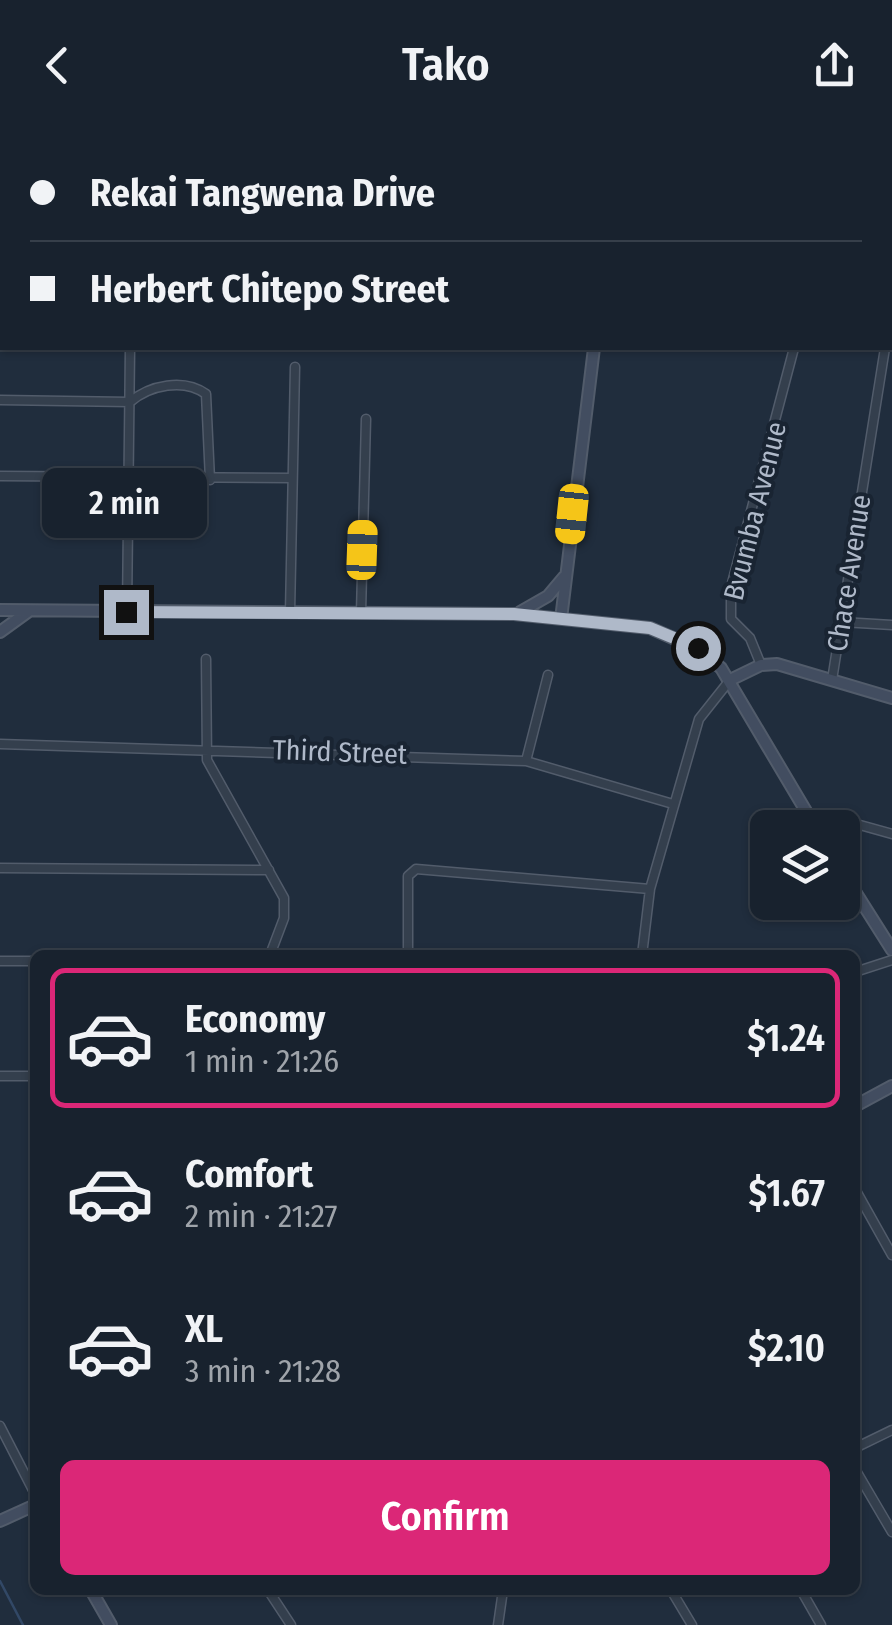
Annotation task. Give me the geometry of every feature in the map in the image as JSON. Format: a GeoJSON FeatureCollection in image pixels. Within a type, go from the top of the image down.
{"type":"FeatureCollection","features":[{"type":"Feature","properties":{"kind":"main road"},"geometry":{"type":"LineString","coordinates":[[561,619],[594,350]]}},
{"type":"Feature","properties":{"kind":"main road"},"geometry":{"type":"LineString","coordinates":[[514,614],[536,606],[555,590],[568,561]]}},
{"type":"Feature","properties":{"kind":"main road"},"geometry":{"type":"LineString","coordinates":[[0,610],[514,614],[650,628],[698,648],[730,680],[806,810]]}},
{"type":"Feature","properties":{"kind":"main road"},"geometry":{"type":"LineString","coordinates":[[0,632],[30,610]]}},
{"type":"Feature","properties":{"kind":"main road"},"geometry":{"type":"LineString","coordinates":[[730,680],[760,665],[777,664],[892,698]]}},
{"type":"Feature","properties":{"kind":"main road"},"geometry":{"type":"LineString","coordinates":[[860,899],[892,950]]}},
{"type":"Feature","properties":{"kind":"main road"},"geometry":{"type":"LineString","coordinates":[[860,1103],[892,1086]]}},
{"type":"Feature","properties":{"kind":"main road"},"geometry":{"type":"LineString","coordinates":[[0,1521],[30,1506]]}},
{"type":"Feature","properties":{"kind":"main road"},"geometry":{"type":"LineString","coordinates":[[94,1595],[111,1625]]}},
{"type":"Feature","properties":{"kind":"street"},"geometry":{"type":"LineString","coordinates":[[126,612],[130,350]]}},
{"type":"Feature","properties":{"kind":"street","name":"Bvumba Avenue"},"geometry":{"type":"LineString","coordinates":[[760,665],[750,638],[731,619],[731,586],[793,350]]}},
{"type":"Feature","properties":{"kind":"street","name":"Chace Avenue"},"geometry":{"type":"LineString","coordinates":[[832,680],[886,350]]}},
{"type":"Feature","properties":{"kind":"street"},"geometry":{"type":"LineString","coordinates":[[290,613],[295,367]]}},
{"type":"Feature","properties":{"kind":"street"},"geometry":{"type":"LineString","coordinates":[[0,400],[130,402],[142,392],[188,385],[206,394],[210,480]]}},
{"type":"Feature","properties":{"kind":"street"},"geometry":{"type":"LineString","coordinates":[[360,614],[366,418]]}},
{"type":"Feature","properties":{"kind":"street"},"geometry":{"type":"LineString","coordinates":[[0,476],[292,478]]}},
{"type":"Feature","properties":{"kind":"street"},"geometry":{"type":"LineString","coordinates":[[842,622],[892,626]]}},
{"type":"Feature","properties":{"kind":"street"},"geometry":{"type":"LineString","coordinates":[[206,659],[205,748],[213,775],[269,870],[286,908],[272,950]]}},
{"type":"Feature","properties":{"kind":"street"},"geometry":{"type":"LineString","coordinates":[[526,761],[548,675]]}},
{"type":"Feature","properties":{"kind":"street"},"geometry":{"type":"LineString","coordinates":[[643,950],[650,889],[699,719],[730,680]]}},
{"type":"Feature","properties":{"kind":"street","name":"Third Street"},"geometry":{"type":"LineString","coordinates":[[0,744],[526,761],[673,804]]}},
{"type":"Feature","properties":{"kind":"street"},"geometry":{"type":"LineString","coordinates":[[860,825],[892,834]]}},
{"type":"Feature","properties":{"kind":"street"},"geometry":{"type":"LineString","coordinates":[[0,868],[269,870]]}},
{"type":"Feature","properties":{"kind":"street"},"geometry":{"type":"LineString","coordinates":[[408,950],[408,876],[416,869],[650,889]]}},
{"type":"Feature","properties":{"kind":"street"},"geometry":{"type":"LineString","coordinates":[[860,970],[892,960]]}},
{"type":"Feature","properties":{"kind":"street"},"geometry":{"type":"LineString","coordinates":[[0,961],[30,961]]}},
{"type":"Feature","properties":{"kind":"street"},"geometry":{"type":"LineString","coordinates":[[0,1076],[30,1076]]}},
{"type":"Feature","properties":{"kind":"street"},"geometry":{"type":"LineString","coordinates":[[860,1197],[892,1255]]}},
{"type":"Feature","properties":{"kind":"street"},"geometry":{"type":"LineString","coordinates":[[0,1426],[30,1484]]}},
{"type":"Feature","properties":{"kind":"street"},"geometry":{"type":"LineString","coordinates":[[860,1446],[892,1430]]}},
{"type":"Feature","properties":{"kind":"street"},"geometry":{"type":"LineString","coordinates":[[860,1478],[892,1532]]}},
{"type":"Feature","properties":{"kind":"street"},"geometry":{"type":"LineString","coordinates":[[271,1595],[291,1625]]}},
{"type":"Feature","properties":{"kind":"street"},"geometry":{"type":"LineString","coordinates":[[498,1625],[501,1595]]}},
{"type":"Feature","properties":{"kind":"street"},"geometry":{"type":"LineString","coordinates":[[675,1595],[692,1625]]}},
{"type":"Feature","properties":{"kind":"street"},"geometry":{"type":"LineString","coordinates":[[804,1595],[822,1625]]}},
{"type":"Feature","properties":{"kind":"waterway"},"geometry":{"type":"LineString","coordinates":[[0,1581],[23,1625]]}},
{"type":"Feature","properties":{"kind":"route"},"geometry":{"type":"LineString","coordinates":[[126,612],[514,614],[650,628],[698,648]]}}]}
